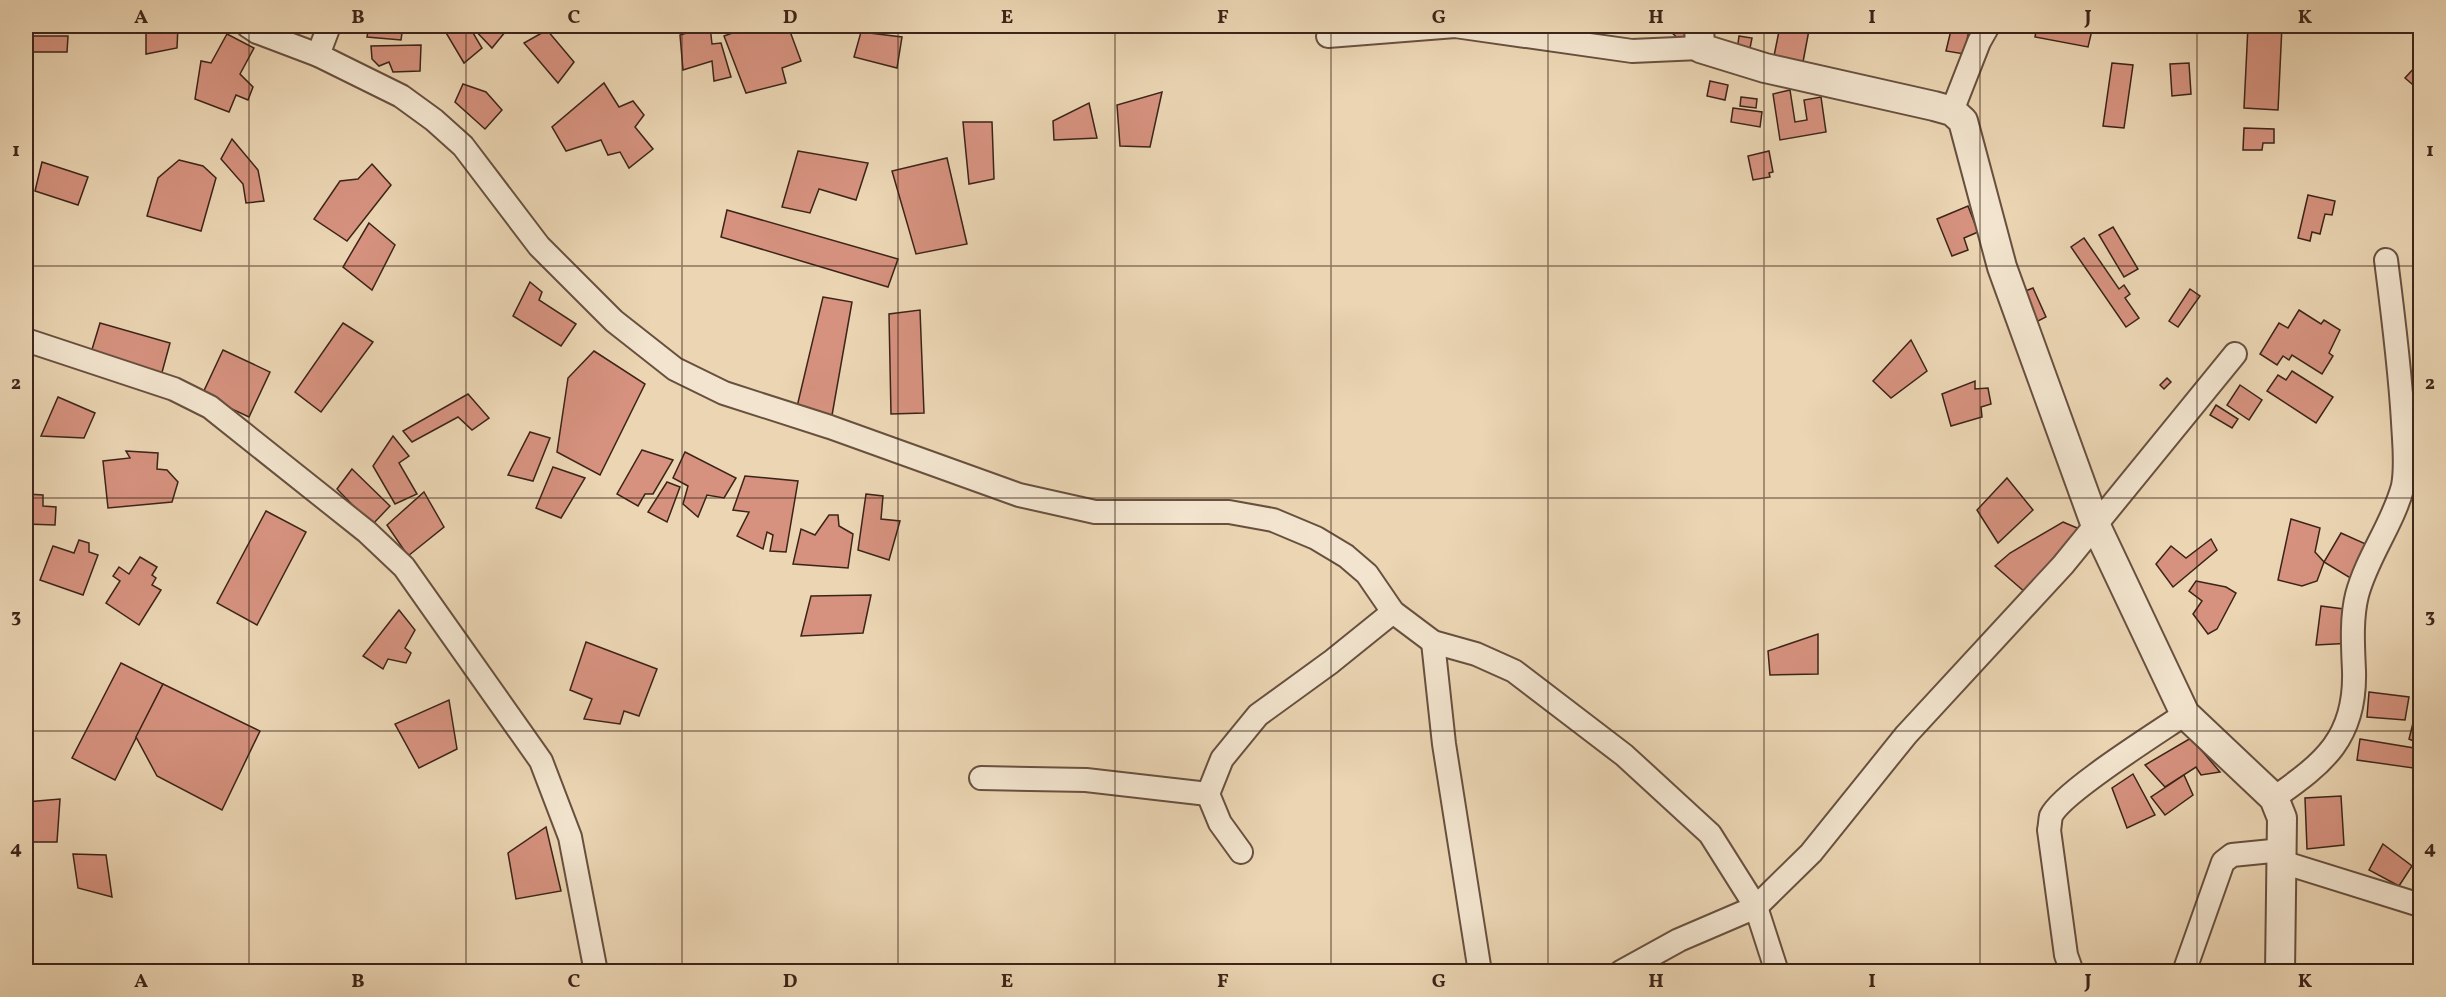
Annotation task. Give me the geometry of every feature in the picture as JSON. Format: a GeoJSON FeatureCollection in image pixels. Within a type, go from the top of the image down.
{"type":"FeatureCollection","features":[{"type":"Feature","properties":{"kind":"street"},"geometry":{"type":"LineString","coordinates":[[248,26],[257,32],[318,55],[401,96],[463,146],[539,246],[614,321],[675,369],[724,393],[830,427],[1019,495],[1095,512],[1228,513],[1273,520],[1316,538],[1346,556],[1367,574],[1393,612],[1432,642],[1476,654],[1514,671],[1624,755],[1710,834],[1756,907],[1777,972]]}},
{"type":"Feature","properties":{"kind":"street"},"geometry":{"type":"LineString","coordinates":[[318,55],[329,26]]}},
{"type":"Feature","properties":{"kind":"street"},"geometry":{"type":"LineString","coordinates":[[1328,36],[1455,26],[1632,51],[1699,37],[1765,68],[1952,111],[1962,121],[1970,140],[2002,267],[2096,526],[2185,714],[2274,798],[2282,818],[2280,972]]}},
{"type":"Feature","properties":{"kind":"street"},"geometry":{"type":"LineString","coordinates":[[1952,111],[1979,42],[1988,26]]}},
{"type":"Feature","properties":{"kind":"street"},"geometry":{"type":"LineString","coordinates":[[2274,798],[2317,768],[2337,742],[2348,719],[2354,684],[2353,635],[2357,594],[2389,525],[2403,485],[2405,459],[2400,370],[2386,260]]}},
{"type":"Feature","properties":{"kind":"street"},"geometry":{"type":"LineString","coordinates":[[27,346],[174,389],[210,407],[366,532],[404,567],[541,761],[570,837],[597,972]]}},
{"type":"Feature","properties":{"kind":"street"},"geometry":{"type":"LineString","coordinates":[[1621,972],[1679,940],[1756,907],[1811,853],[1906,735],[2096,526],[2115,499],[2235,354]]}},
{"type":"Feature","properties":{"kind":"street"},"geometry":{"type":"LineString","coordinates":[[1241,852],[1220,823],[1208,794],[1222,759],[1258,715],[1331,662],[1393,612]]}},
{"type":"Feature","properties":{"kind":"street"},"geometry":{"type":"LineString","coordinates":[[1432,642],[1444,744],[1480,972]]}},
{"type":"Feature","properties":{"kind":"street"},"geometry":{"type":"LineString","coordinates":[[2072,972],[2066,955],[2049,830],[2051,816],[2060,804],[2100,772],[2185,714]]}},
{"type":"Feature","properties":{"kind":"street"},"geometry":{"type":"LineString","coordinates":[[981,778],[1086,780],[1208,794]]}},
{"type":"Feature","properties":{"kind":"street"},"geometry":{"type":"LineString","coordinates":[[2184,972],[2223,862],[2232,855],[2282,856],[2421,905]]}},
{"type":"Feature","properties":{"kind":"building"},"geometry":{"type":"Polygon","coordinates":[[[37,26],[72,26],[72,32],[37,32],[37,26]]]}},
{"type":"Feature","properties":{"kind":"building"},"geometry":{"type":"Polygon","coordinates":[[[146,26],[178,26],[177,48],[146,54],[146,26]]]}},
{"type":"Feature","properties":{"kind":"building"},"geometry":{"type":"Polygon","coordinates":[[[369,26],[403,26],[401,40],[367,37],[369,26]]]}},
{"type":"Feature","properties":{"kind":"building"},"geometry":{"type":"Polygon","coordinates":[[[442,26],[469,26],[482,48],[464,63],[442,26]]]}},
{"type":"Feature","properties":{"kind":"building"},"geometry":{"type":"Polygon","coordinates":[[[471,26],[510,26],[492,48],[471,26]]]}},
{"type":"Feature","properties":{"kind":"building"},"geometry":{"type":"Polygon","coordinates":[[[710,26],[712,44],[721,43],[731,77],[714,81],[712,61],[683,70],[680,35],[710,26]]]}},
{"type":"Feature","properties":{"kind":"building"},"geometry":{"type":"Polygon","coordinates":[[[752,26],[788,26],[801,61],[782,68],[786,83],[746,93],[724,36],[752,26]]]}},
{"type":"Feature","properties":{"kind":"building"},"geometry":{"type":"Polygon","coordinates":[[[1677,26],[1695,26],[1681,41],[1671,32],[1677,26]]]}},
{"type":"Feature","properties":{"kind":"building"},"geometry":{"type":"Polygon","coordinates":[[[1780,26],[1794,26],[1809,30],[1803,62],[1774,56],[1780,26]]]}},
{"type":"Feature","properties":{"kind":"building"},"geometry":{"type":"Polygon","coordinates":[[[1952,26],[1970,26],[1964,54],[1946,51],[1952,26]]]}},
{"type":"Feature","properties":{"kind":"building"},"geometry":{"type":"Polygon","coordinates":[[[2037,26],[2093,26],[2088,47],[2035,37],[2037,26]]]}},
{"type":"Feature","properties":{"kind":"building"},"geometry":{"type":"Polygon","coordinates":[[[2248,26],[2282,26],[2278,110],[2244,108],[2248,26]]]}},
{"type":"Feature","properties":{"kind":"building"},"geometry":{"type":"Polygon","coordinates":[[[547,30],[574,62],[558,83],[524,43],[547,30]]]}},
{"type":"Feature","properties":{"kind":"building"},"geometry":{"type":"Polygon","coordinates":[[[861,32],[902,37],[897,68],[854,57],[861,32]]]}},
{"type":"Feature","properties":{"kind":"building"},"geometry":{"type":"Polygon","coordinates":[[[227,34],[254,48],[240,74],[253,87],[248,100],[236,95],[229,112],[195,99],[201,61],[211,63],[227,34]]]}},
{"type":"Feature","properties":{"kind":"building"},"geometry":{"type":"Polygon","coordinates":[[[32,36],[68,36],[67,52],[32,52],[32,36]]]}},
{"type":"Feature","properties":{"kind":"building"},"geometry":{"type":"Polygon","coordinates":[[[1739,36],[1752,38],[1749,53],[1737,51],[1739,36]]]}},
{"type":"Feature","properties":{"kind":"building"},"geometry":{"type":"Polygon","coordinates":[[[421,45],[420,71],[393,72],[389,62],[379,66],[372,59],[371,46],[421,45]]]}},
{"type":"Feature","properties":{"kind":"building"},"geometry":{"type":"Polygon","coordinates":[[[2112,63],[2133,65],[2124,128],[2103,126],[2112,63]]]}},
{"type":"Feature","properties":{"kind":"building"},"geometry":{"type":"Polygon","coordinates":[[[2189,63],[2191,94],[2172,96],[2170,64],[2189,63]]]}},
{"type":"Feature","properties":{"kind":"building"},"geometry":{"type":"Polygon","coordinates":[[[2416,66],[2420,75],[2412,84],[2405,78],[2416,66]]]}},
{"type":"Feature","properties":{"kind":"building"},"geometry":{"type":"Polygon","coordinates":[[[1710,81],[1728,85],[1725,100],[1707,96],[1710,81]]]}},
{"type":"Feature","properties":{"kind":"building"},"geometry":{"type":"Polygon","coordinates":[[[604,83],[619,107],[633,101],[644,115],[635,127],[653,149],[629,168],[620,152],[608,155],[601,140],[566,151],[552,127],[604,83]]]}},
{"type":"Feature","properties":{"kind":"building"},"geometry":{"type":"Polygon","coordinates":[[[463,84],[486,92],[502,110],[485,129],[455,102],[463,84]]]}},
{"type":"Feature","properties":{"kind":"building"},"geometry":{"type":"Polygon","coordinates":[[[1790,90],[1795,122],[1807,120],[1804,100],[1821,97],[1826,132],[1780,140],[1773,94],[1790,90]]]}},
{"type":"Feature","properties":{"kind":"building"},"geometry":{"type":"Polygon","coordinates":[[[1162,92],[1150,147],[1120,146],[1117,105],[1162,92]]]}},
{"type":"Feature","properties":{"kind":"building"},"geometry":{"type":"Polygon","coordinates":[[[1741,97],[1757,99],[1756,108],[1740,106],[1741,97]]]}},
{"type":"Feature","properties":{"kind":"building"},"geometry":{"type":"Polygon","coordinates":[[[1089,103],[1097,138],[1054,140],[1053,121],[1089,103]]]}},
{"type":"Feature","properties":{"kind":"building"},"geometry":{"type":"Polygon","coordinates":[[[1733,108],[1762,112],[1760,127],[1731,122],[1733,108]]]}},
{"type":"Feature","properties":{"kind":"building"},"geometry":{"type":"Polygon","coordinates":[[[963,122],[992,122],[994,179],[969,184],[963,122]]]}},
{"type":"Feature","properties":{"kind":"building"},"geometry":{"type":"Polygon","coordinates":[[[2244,128],[2274,129],[2274,143],[2263,143],[2262,150],[2243,150],[2244,128]]]}},
{"type":"Feature","properties":{"kind":"building"},"geometry":{"type":"Polygon","coordinates":[[[232,139],[258,170],[264,201],[246,203],[243,184],[221,159],[232,139]]]}},
{"type":"Feature","properties":{"kind":"building"},"geometry":{"type":"Polygon","coordinates":[[[798,151],[868,163],[856,200],[819,189],[810,213],[782,207],[798,151]]]}},
{"type":"Feature","properties":{"kind":"building"},"geometry":{"type":"Polygon","coordinates":[[[1769,151],[1773,172],[1769,173],[1770,177],[1753,180],[1748,156],[1769,151]]]}},
{"type":"Feature","properties":{"kind":"building"},"geometry":{"type":"Polygon","coordinates":[[[947,158],[967,244],[916,254],[892,171],[947,158]]]}},
{"type":"Feature","properties":{"kind":"building"},"geometry":{"type":"Polygon","coordinates":[[[179,160],[203,166],[216,178],[201,231],[147,216],[158,178],[179,160]]]}},
{"type":"Feature","properties":{"kind":"building"},"geometry":{"type":"Polygon","coordinates":[[[42,162],[88,177],[78,205],[35,191],[42,162]]]}},
{"type":"Feature","properties":{"kind":"building"},"geometry":{"type":"Polygon","coordinates":[[[372,164],[391,185],[347,241],[314,219],[340,181],[358,179],[372,164]]]}},
{"type":"Feature","properties":{"kind":"building"},"geometry":{"type":"Polygon","coordinates":[[[2308,195],[2335,201],[2332,215],[2325,214],[2320,234],[2312,232],[2310,241],[2298,238],[2308,195]]]}},
{"type":"Feature","properties":{"kind":"building"},"geometry":{"type":"Polygon","coordinates":[[[1968,206],[1978,232],[1964,238],[1968,250],[1952,256],[1937,219],[1968,206]]]}},
{"type":"Feature","properties":{"kind":"building"},"geometry":{"type":"Polygon","coordinates":[[[727,210],[898,259],[888,287],[721,237],[727,210]]]}},
{"type":"Feature","properties":{"kind":"building"},"geometry":{"type":"Polygon","coordinates":[[[369,223],[395,245],[372,290],[343,267],[369,223]]]}},
{"type":"Feature","properties":{"kind":"building"},"geometry":{"type":"Polygon","coordinates":[[[2113,227],[2138,269],[2124,277],[2099,235],[2113,227]]]}},
{"type":"Feature","properties":{"kind":"building"},"geometry":{"type":"Polygon","coordinates":[[[2084,238],[2119,289],[2124,285],[2130,294],[2125,298],[2139,318],[2126,327],[2071,247],[2084,238]]]}},
{"type":"Feature","properties":{"kind":"building"},"geometry":{"type":"Polygon","coordinates":[[[530,282],[542,292],[539,300],[576,324],[561,346],[513,316],[530,282]]]}},
{"type":"Feature","properties":{"kind":"building"},"geometry":{"type":"Polygon","coordinates":[[[2033,288],[2046,317],[2036,322],[2023,292],[2033,288]]]}},
{"type":"Feature","properties":{"kind":"building"},"geometry":{"type":"Polygon","coordinates":[[[2190,289],[2200,296],[2178,327],[2169,321],[2190,289]]]}},
{"type":"Feature","properties":{"kind":"building"},"geometry":{"type":"Polygon","coordinates":[[[823,297],[852,302],[831,421],[796,411],[823,297]]]}},
{"type":"Feature","properties":{"kind":"building"},"geometry":{"type":"Polygon","coordinates":[[[920,310],[924,413],[891,414],[889,314],[920,310]]]}},
{"type":"Feature","properties":{"kind":"building"},"geometry":{"type":"Polygon","coordinates":[[[2299,310],[2321,324],[2324,320],[2340,330],[2329,353],[2333,356],[2322,374],[2292,355],[2289,360],[2283,356],[2277,365],[2260,354],[2279,323],[2288,328],[2299,310]]]}},
{"type":"Feature","properties":{"kind":"building"},"geometry":{"type":"Polygon","coordinates":[[[100,323],[170,343],[161,376],[90,356],[100,323]]]}},
{"type":"Feature","properties":{"kind":"building"},"geometry":{"type":"Polygon","coordinates":[[[343,323],[373,342],[321,412],[295,392],[343,323]]]}},
{"type":"Feature","properties":{"kind":"building"},"geometry":{"type":"Polygon","coordinates":[[[2414,335],[2420,335],[2420,351],[2416,352],[2414,335]]]}},
{"type":"Feature","properties":{"kind":"building"},"geometry":{"type":"Polygon","coordinates":[[[1911,340],[1927,371],[1891,398],[1873,381],[1911,340]]]}},
{"type":"Feature","properties":{"kind":"building"},"geometry":{"type":"Polygon","coordinates":[[[223,350],[270,372],[249,417],[202,395],[223,350]]]}},
{"type":"Feature","properties":{"kind":"building"},"geometry":{"type":"Polygon","coordinates":[[[594,351],[645,384],[600,475],[557,452],[568,378],[594,351]]]}},
{"type":"Feature","properties":{"kind":"building"},"geometry":{"type":"Polygon","coordinates":[[[2292,371],[2333,397],[2316,423],[2267,391],[2278,375],[2286,380],[2292,371]]]}},
{"type":"Feature","properties":{"kind":"building"},"geometry":{"type":"Polygon","coordinates":[[[2167,378],[2171,382],[2164,389],[2160,385],[2167,378]]]}},
{"type":"Feature","properties":{"kind":"building"},"geometry":{"type":"Polygon","coordinates":[[[1975,381],[1975,389],[1988,388],[1991,404],[1981,407],[1982,417],[1951,426],[1942,394],[1975,381]]]}},
{"type":"Feature","properties":{"kind":"building"},"geometry":{"type":"Polygon","coordinates":[[[2240,385],[2262,400],[2249,420],[2227,405],[2240,385]]]}},
{"type":"Feature","properties":{"kind":"building"},"geometry":{"type":"Polygon","coordinates":[[[468,394],[489,418],[472,430],[458,417],[412,442],[403,431],[468,394]]]}},
{"type":"Feature","properties":{"kind":"building"},"geometry":{"type":"Polygon","coordinates":[[[58,397],[95,413],[84,438],[41,436],[58,397]]]}},
{"type":"Feature","properties":{"kind":"building"},"geometry":{"type":"Polygon","coordinates":[[[2216,405],[2238,419],[2232,428],[2210,415],[2216,405]]]}},
{"type":"Feature","properties":{"kind":"building"},"geometry":{"type":"Polygon","coordinates":[[[530,432],[550,438],[533,481],[508,475],[530,432]]]}},
{"type":"Feature","properties":{"kind":"building"},"geometry":{"type":"Polygon","coordinates":[[[393,436],[409,456],[399,463],[417,494],[395,504],[373,466],[393,436]]]}},
{"type":"Feature","properties":{"kind":"building"},"geometry":{"type":"Polygon","coordinates":[[[642,450],[673,460],[653,494],[645,494],[638,506],[617,494],[642,450]]]}},
{"type":"Feature","properties":{"kind":"building"},"geometry":{"type":"Polygon","coordinates":[[[126,451],[158,453],[157,469],[167,470],[178,482],[172,502],[108,508],[103,461],[130,458],[126,451]]]}},
{"type":"Feature","properties":{"kind":"building"},"geometry":{"type":"Polygon","coordinates":[[[685,452],[736,478],[724,498],[707,495],[698,517],[683,504],[688,486],[673,478],[685,452]]]}},
{"type":"Feature","properties":{"kind":"building"},"geometry":{"type":"Polygon","coordinates":[[[553,467],[585,478],[561,518],[536,508],[553,467]]]}},
{"type":"Feature","properties":{"kind":"building"},"geometry":{"type":"Polygon","coordinates":[[[352,469],[390,506],[372,525],[337,489],[352,469]]]}},
{"type":"Feature","properties":{"kind":"building"},"geometry":{"type":"Polygon","coordinates":[[[745,476],[798,481],[786,552],[770,551],[773,535],[767,532],[763,549],[737,536],[749,512],[733,510],[745,476]]]}},
{"type":"Feature","properties":{"kind":"building"},"geometry":{"type":"Polygon","coordinates":[[[2007,478],[2033,510],[1998,543],[1977,510],[2007,478]]]}},
{"type":"Feature","properties":{"kind":"building"},"geometry":{"type":"Polygon","coordinates":[[[667,482],[680,487],[667,522],[648,512],[667,482]]]}},
{"type":"Feature","properties":{"kind":"building"},"geometry":{"type":"Polygon","coordinates":[[[424,492],[444,527],[408,556],[387,525],[424,492]]]}},
{"type":"Feature","properties":{"kind":"building"},"geometry":{"type":"Polygon","coordinates":[[[27,494],[43,495],[43,506],[56,507],[55,525],[26,524],[27,494]]]}},
{"type":"Feature","properties":{"kind":"building"},"geometry":{"type":"Polygon","coordinates":[[[866,494],[883,496],[881,519],[900,521],[889,560],[858,550],[866,494]]]}},
{"type":"Feature","properties":{"kind":"building"},"geometry":{"type":"Polygon","coordinates":[[[266,511],[306,532],[257,625],[217,603],[266,511]]]}},
{"type":"Feature","properties":{"kind":"building"},"geometry":{"type":"Polygon","coordinates":[[[829,515],[838,515],[839,526],[853,534],[848,568],[793,564],[801,529],[815,535],[829,515]]]}},
{"type":"Feature","properties":{"kind":"building"},"geometry":{"type":"Polygon","coordinates":[[[2291,519],[2320,528],[2315,552],[2324,562],[2317,581],[2302,586],[2278,580],[2291,519]]]}},
{"type":"Feature","properties":{"kind":"building"},"geometry":{"type":"Polygon","coordinates":[[[2063,522],[2082,530],[2026,593],[1995,566],[2010,553],[2063,522]]]}},
{"type":"Feature","properties":{"kind":"building"},"geometry":{"type":"Polygon","coordinates":[[[2341,533],[2368,545],[2352,579],[2324,562],[2341,533]]]}},
{"type":"Feature","properties":{"kind":"building"},"geometry":{"type":"Polygon","coordinates":[[[2211,539],[2217,550],[2173,587],[2156,564],[2171,546],[2186,558],[2211,539]]]}},
{"type":"Feature","properties":{"kind":"building"},"geometry":{"type":"Polygon","coordinates":[[[79,540],[89,543],[89,552],[98,555],[83,595],[40,580],[53,546],[74,553],[79,540]]]}},
{"type":"Feature","properties":{"kind":"building"},"geometry":{"type":"Polygon","coordinates":[[[140,557],[157,567],[152,575],[156,578],[152,585],[161,590],[139,625],[106,603],[120,581],[113,576],[119,567],[129,574],[140,557]]]}},
{"type":"Feature","properties":{"kind":"building"},"geometry":{"type":"Polygon","coordinates":[[[2196,581],[2226,587],[2236,593],[2217,629],[2208,634],[2193,614],[2202,601],[2189,591],[2196,581]]]}},
{"type":"Feature","properties":{"kind":"building"},"geometry":{"type":"Polygon","coordinates":[[[871,595],[863,633],[801,636],[811,596],[871,595]]]}},
{"type":"Feature","properties":{"kind":"building"},"geometry":{"type":"Polygon","coordinates":[[[2321,606],[2344,609],[2353,643],[2316,645],[2321,606]]]}},
{"type":"Feature","properties":{"kind":"building"},"geometry":{"type":"Polygon","coordinates":[[[399,610],[415,630],[405,648],[411,653],[406,663],[388,659],[383,669],[363,656],[399,610]]]}},
{"type":"Feature","properties":{"kind":"building"},"geometry":{"type":"Polygon","coordinates":[[[1818,634],[1818,674],[1770,675],[1768,651],[1818,634]]]}},
{"type":"Feature","properties":{"kind":"building"},"geometry":{"type":"Polygon","coordinates":[[[586,642],[657,669],[639,716],[624,711],[620,724],[584,719],[592,699],[570,690],[586,642]]]}},
{"type":"Feature","properties":{"kind":"building"},"geometry":{"type":"Polygon","coordinates":[[[121,663],[163,684],[115,780],[72,758],[121,663]]]}},
{"type":"Feature","properties":{"kind":"building"},"geometry":{"type":"Polygon","coordinates":[[[163,684],[260,731],[222,810],[157,776],[136,737],[163,684]]]}},
{"type":"Feature","properties":{"kind":"building"},"geometry":{"type":"Polygon","coordinates":[[[2369,692],[2409,697],[2405,720],[2367,717],[2369,692]]]}},
{"type":"Feature","properties":{"kind":"building"},"geometry":{"type":"Polygon","coordinates":[[[449,700],[457,749],[419,768],[395,724],[449,700]]]}},
{"type":"Feature","properties":{"kind":"building"},"geometry":{"type":"Polygon","coordinates":[[[2415,715],[2420,716],[2420,744],[2409,739],[2415,715]]]}},
{"type":"Feature","properties":{"kind":"building"},"geometry":{"type":"Polygon","coordinates":[[[2191,738],[2220,772],[2201,775],[2196,767],[2165,787],[2145,765],[2191,738]]]}},
{"type":"Feature","properties":{"kind":"building"},"geometry":{"type":"Polygon","coordinates":[[[2360,739],[2420,749],[2420,769],[2357,760],[2360,739]]]}},
{"type":"Feature","properties":{"kind":"building"},"geometry":{"type":"Polygon","coordinates":[[[2133,774],[2155,815],[2127,828],[2112,788],[2133,774]]]}},
{"type":"Feature","properties":{"kind":"building"},"geometry":{"type":"Polygon","coordinates":[[[2184,775],[2193,795],[2165,815],[2151,797],[2184,775]]]}},
{"type":"Feature","properties":{"kind":"building"},"geometry":{"type":"Polygon","coordinates":[[[2341,796],[2344,845],[2307,849],[2305,798],[2341,796]]]}},
{"type":"Feature","properties":{"kind":"building"},"geometry":{"type":"Polygon","coordinates":[[[60,799],[57,842],[30,842],[26,802],[60,799]]]}},
{"type":"Feature","properties":{"kind":"building"},"geometry":{"type":"Polygon","coordinates":[[[546,827],[561,891],[516,899],[508,853],[546,827]]]}},
{"type":"Feature","properties":{"kind":"building"},"geometry":{"type":"Polygon","coordinates":[[[2383,844],[2412,866],[2399,886],[2369,870],[2383,844]]]}},
{"type":"Feature","properties":{"kind":"building"},"geometry":{"type":"Polygon","coordinates":[[[73,854],[106,855],[112,897],[78,888],[73,854]]]}}]}
